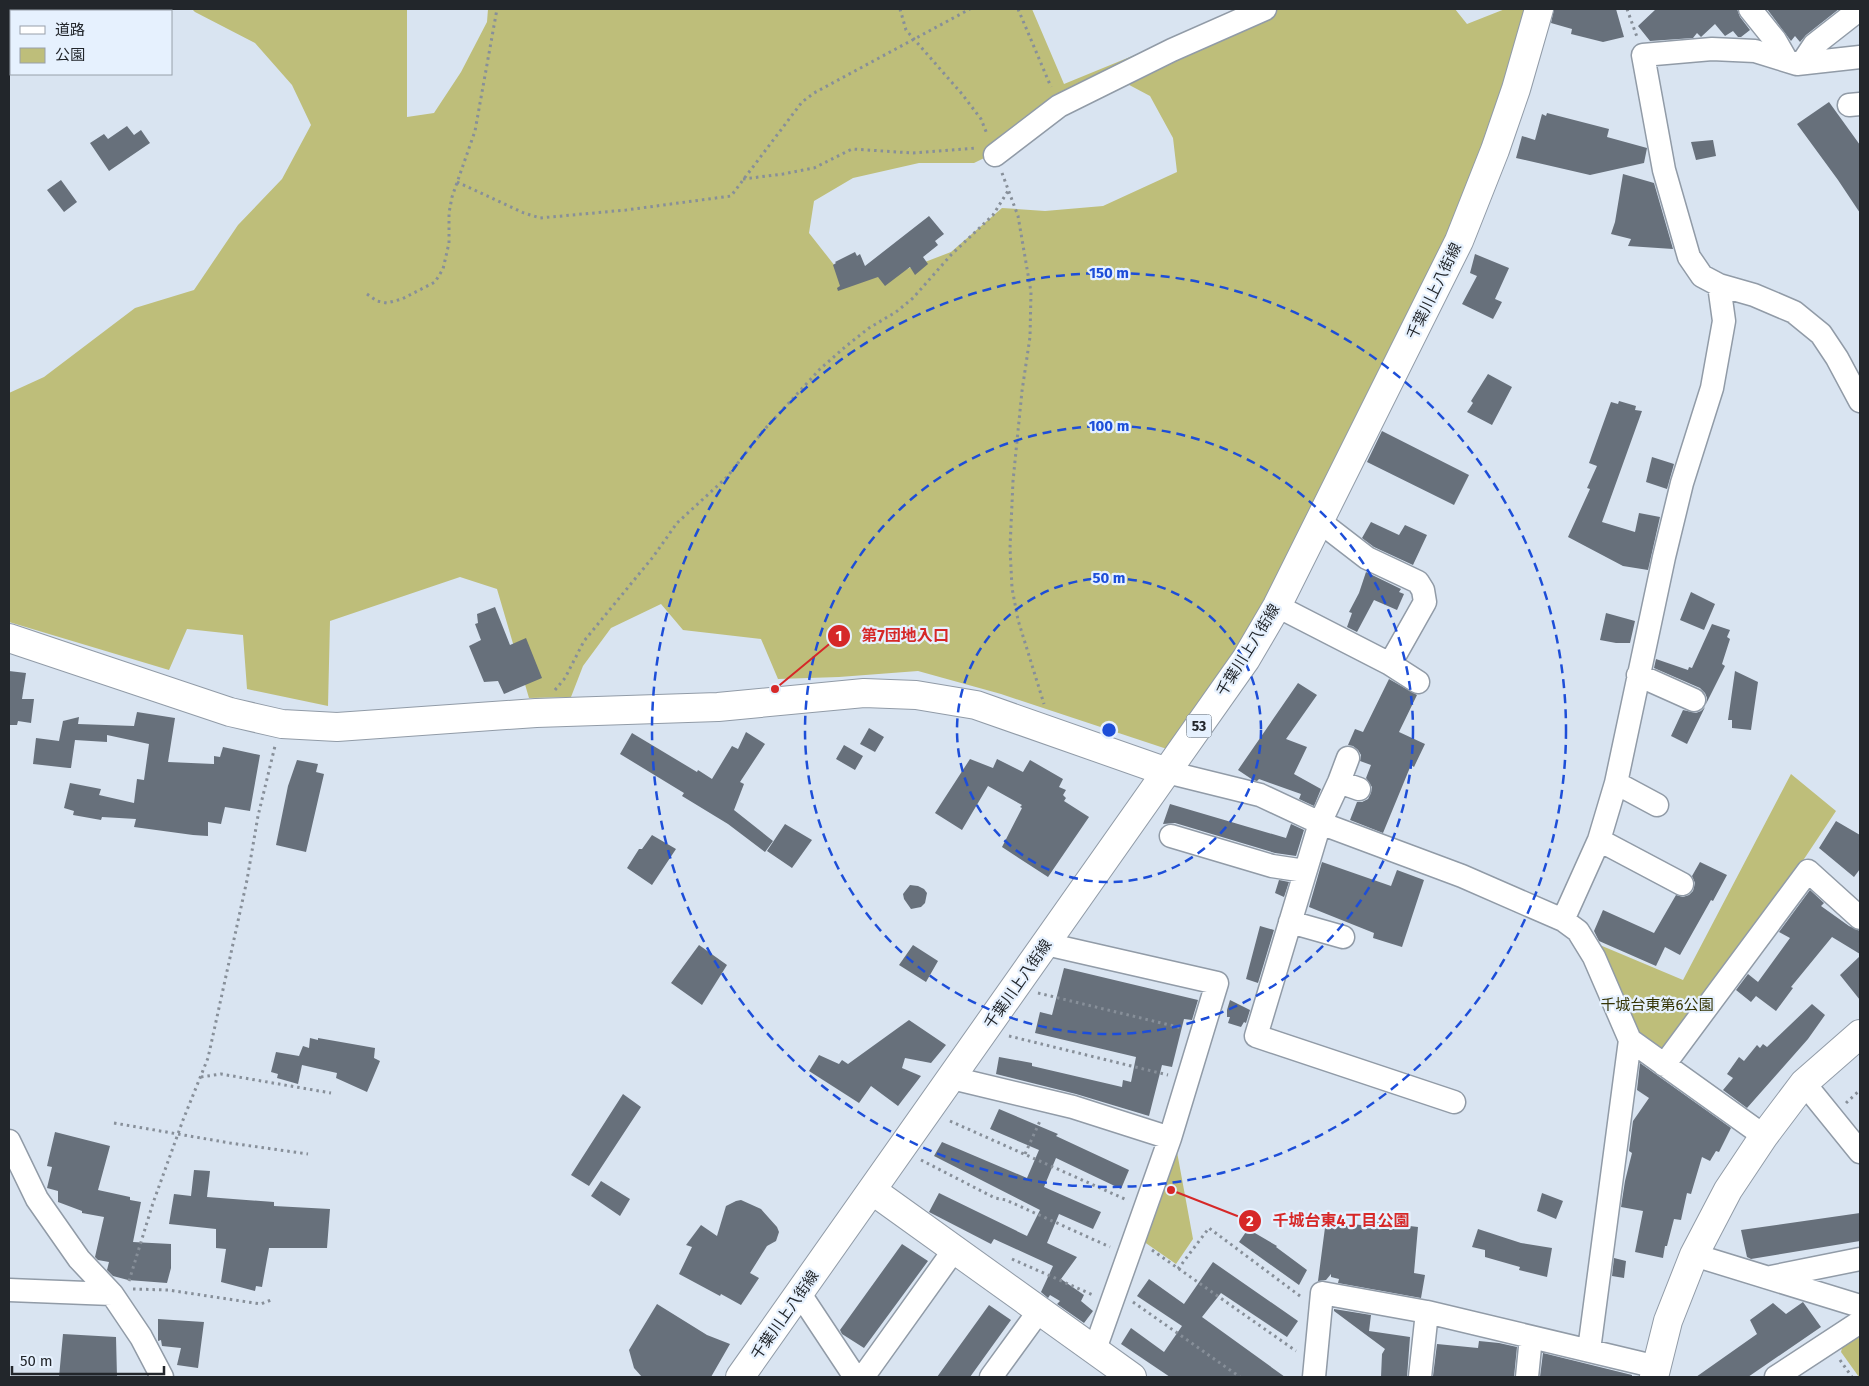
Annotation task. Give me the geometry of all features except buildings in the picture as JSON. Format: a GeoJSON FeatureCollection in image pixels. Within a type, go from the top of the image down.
{"type":"FeatureCollection","features":[{"type":"Feature","properties":{"kind":"street"},"geometry":{"type":"LineString","coordinates":[[994,151],[1059,106],[1172,50],[1265,9]]}},
{"type":"Feature","properties":{"kind":"street","name":"千葉川上八街線"},"geometry":{"type":"LineString","coordinates":[[740,1377],[902,1150],[1246,659],[1277,606],[1459,240],[1495,150],[1516,88],[1539,9]]}},
{"type":"Feature","properties":{"kind":"street"},"geometry":{"type":"LineString","coordinates":[[1750,9],[1794,62]]}},
{"type":"Feature","properties":{"kind":"street"},"geometry":{"type":"LineString","coordinates":[[1794,62],[1860,9]]}},
{"type":"Feature","properties":{"kind":"street"},"geometry":{"type":"LineString","coordinates":[[1860,57],[1794,62],[1755,51],[1712,49],[1643,54],[1664,170],[1689,257],[1702,276],[1720,286],[1754,295],[1794,312],[1821,334],[1837,358],[1860,400]]}},
{"type":"Feature","properties":{"kind":"street"},"geometry":{"type":"LineString","coordinates":[[1563,920],[1599,840],[1616,783],[1666,548],[1682,483],[1712,388],[1724,321],[1720,286]]}},
{"type":"Feature","properties":{"kind":"street"},"geometry":{"type":"LineString","coordinates":[[1319,521],[1366,558],[1418,582],[1423,590],[1425,602],[1390,664]]}},
{"type":"Feature","properties":{"kind":"street"},"geometry":{"type":"LineString","coordinates":[[1277,606],[1390,664],[1418,682]]}},
{"type":"Feature","properties":{"kind":"street"},"geometry":{"type":"LineString","coordinates":[[9,638],[230,712],[282,724],[338,727],[536,713],[718,707],[864,693],[916,695],[976,705],[1167,772],[1260,796],[1320,823],[1462,876],[1563,920],[1578,931],[1594,957],[1630,1040],[1764,1136]]}},
{"type":"Feature","properties":{"kind":"street"},"geometry":{"type":"LineString","coordinates":[[1638,676],[1694,700]]}},
{"type":"Feature","properties":{"kind":"street"},"geometry":{"type":"LineString","coordinates":[[1348,758],[1349,786],[1320,823],[1256,1036],[1454,1102]]}},
{"type":"Feature","properties":{"kind":"street"},"geometry":{"type":"LineString","coordinates":[[1616,783],[1657,805]]}},
{"type":"Feature","properties":{"kind":"street"},"geometry":{"type":"LineString","coordinates":[[1171,836],[1272,866],[1305,871]]}},
{"type":"Feature","properties":{"kind":"street"},"geometry":{"type":"LineString","coordinates":[[1599,840],[1682,884]]}},
{"type":"Feature","properties":{"kind":"street"},"geometry":{"type":"LineString","coordinates":[[1664,1065],[1808,872],[1860,918]]}},
{"type":"Feature","properties":{"kind":"street"},"geometry":{"type":"LineString","coordinates":[[1290,922],[1343,936]]}},
{"type":"Feature","properties":{"kind":"street"},"geometry":{"type":"LineString","coordinates":[[1046,944],[1217,983],[1170,1138],[1094,1352]]}},
{"type":"Feature","properties":{"kind":"street"},"geometry":{"type":"LineString","coordinates":[[1314,1371],[1322,1293],[1427,1312],[1588,1350],[1655,1372],[1668,1321],[1694,1254],[1728,1190],[1764,1136],[1804,1083],[1860,1034]]}},
{"type":"Feature","properties":{"kind":"street"},"geometry":{"type":"LineString","coordinates":[[1588,1350],[1630,1040]]}},
{"type":"Feature","properties":{"kind":"street"},"geometry":{"type":"LineString","coordinates":[[952,1078],[1073,1106],[1170,1138]]}},
{"type":"Feature","properties":{"kind":"street"},"geometry":{"type":"LineString","coordinates":[[1804,1083],[1860,1152]]}},
{"type":"Feature","properties":{"kind":"street"},"geometry":{"type":"LineString","coordinates":[[9,1141],[37,1199],[79,1259],[120,1291],[162,1377]]}},
{"type":"Feature","properties":{"kind":"street"},"geometry":{"type":"LineString","coordinates":[[873,1190],[1131,1377]]}},
{"type":"Feature","properties":{"kind":"street"},"geometry":{"type":"LineString","coordinates":[[863,1377],[954,1250]]}},
{"type":"Feature","properties":{"kind":"street"},"geometry":{"type":"LineString","coordinates":[[1694,1254],[1860,1306]]}},
{"type":"Feature","properties":{"kind":"street"},"geometry":{"type":"LineString","coordinates":[[1769,1278],[1860,1258]]}},
{"type":"Feature","properties":{"kind":"street"},"geometry":{"type":"LineString","coordinates":[[9,1290],[120,1291]]}},
{"type":"Feature","properties":{"kind":"street"},"geometry":{"type":"LineString","coordinates":[[800,1294],[855,1377]]}},
{"type":"Feature","properties":{"kind":"street"},"geometry":{"type":"LineString","coordinates":[[991,1377],[1039,1311]]}},
{"type":"Feature","properties":{"kind":"street"},"geometry":{"type":"LineString","coordinates":[[1420,1377],[1427,1312]]}},
{"type":"Feature","properties":{"kind":"street"},"geometry":{"type":"LineString","coordinates":[[1776,1377],[1860,1322]]}},
{"type":"Feature","properties":{"kind":"street"},"geometry":{"type":"LineString","coordinates":[[1527,1377],[1531,1337]]}},
{"type":"Feature","properties":{"kind":"path"},"geometry":{"type":"LineString","coordinates":[[367,294],[377,301],[387,303],[402,299],[435,282],[443,269],[448,248],[449,213],[452,197],[475,131],[497,9]]}},
{"type":"Feature","properties":{"kind":"path"},"geometry":{"type":"LineString","coordinates":[[900,9],[906,30],[913,40],[981,119],[1018,216],[1032,292],[1030,337],[1022,391],[1013,481],[1010,548],[1012,588],[1018,620],[1054,733]]}},
{"type":"Feature","properties":{"kind":"path"},"geometry":{"type":"LineString","coordinates":[[457,182],[540,218],[701,201],[731,196],[802,102],[837,80],[970,9]]}},
{"type":"Feature","properties":{"kind":"path"},"geometry":{"type":"LineString","coordinates":[[1018,9],[1059,106]]}},
{"type":"Feature","properties":{"kind":"path"},"geometry":{"type":"LineString","coordinates":[[1627,9],[1643,54]]}},
{"type":"Feature","properties":{"kind":"path"},"geometry":{"type":"LineString","coordinates":[[743,179],[814,168],[852,148],[913,153],[994,151]]}},
{"type":"Feature","properties":{"kind":"path"},"geometry":{"type":"LineString","coordinates":[[536,713],[565,678],[584,641],[677,523],[727,477],[763,431],[820,369],[869,328],[896,312],[913,298],[951,255],[993,214],[1008,190]]}},
{"type":"Feature","properties":{"kind":"path"},"geometry":{"type":"LineString","coordinates":[[271,1300],[261,1304],[168,1290],[120,1291],[178,1133],[208,1058],[268,772],[282,724]]}},
{"type":"Feature","properties":{"kind":"path"},"geometry":{"type":"LineString","coordinates":[[1016,988],[1202,1033]]}},
{"type":"Feature","properties":{"kind":"path"},"geometry":{"type":"LineString","coordinates":[[986,1030],[1188,1080]]}},
{"type":"Feature","properties":{"kind":"path"},"geometry":{"type":"LineString","coordinates":[[202,1077],[221,1074],[332,1093]]}},
{"type":"Feature","properties":{"kind":"path"},"geometry":{"type":"LineString","coordinates":[[1025,1154],[1050,1101]]}},
{"type":"Feature","properties":{"kind":"path"},"geometry":{"type":"LineString","coordinates":[[929,1111],[1146,1208]]}},
{"type":"Feature","properties":{"kind":"path"},"geometry":{"type":"LineString","coordinates":[[114,1122],[308,1154]]}},
{"type":"Feature","properties":{"kind":"path"},"geometry":{"type":"LineString","coordinates":[[902,1150],[995,1198],[1006,1200],[1132,1247],[1178,1269],[1314,1371]]}},
{"type":"Feature","properties":{"kind":"path"},"geometry":{"type":"LineString","coordinates":[[1178,1269],[1209,1228],[1321,1311]]}},
{"type":"Feature","properties":{"kind":"path"},"geometry":{"type":"LineString","coordinates":[[1004,1256],[1114,1297],[1240,1377]]}},
{"type":"Feature","properties":{"kind":"green space"},"geometry":{"type":"Polygon","coordinates":[[[192,9],[407,9],[407,117],[434,113],[461,72],[487,22],[488,9],[1032,9],[1064,84],[1247,9],[1455,9],[1467,24],[1505,9],[1527,9],[1484,160],[1252,636],[1173,751],[1001,694],[918,671],[778,679],[761,639],[683,630],[661,604],[611,628],[583,666],[571,697],[529,698],[497,589],[460,577],[330,621],[328,706],[247,689],[243,635],[187,629],[169,670],[9,622],[9,393],[44,377],[135,308],[194,290],[238,225],[282,179],[311,125],[292,85],[255,43],[192,9]],[[1118,79],[1015,143],[974,163],[919,163],[853,178],[814,201],[809,233],[835,266],[899,272],[951,252],[1002,208],[1045,211],[1103,206],[1177,172],[1173,138],[1150,96],[1118,79]]]}},
{"type":"Feature","properties":{"kind":"green space","name":"千城台東第6公園"},"geometry":{"type":"Polygon","coordinates":[[[1791,774],[1836,811],[1794,874],[1668,1047],[1659,1049],[1633,1030],[1595,943],[1683,980],[1791,774]]]}},
{"type":"Feature","properties":{"kind":"green space"},"geometry":{"type":"Polygon","coordinates":[[[1175,1141],[1193,1239],[1176,1264],[1140,1239],[1175,1141]]]}},
{"type":"Feature","properties":{"kind":"green space"},"geometry":{"type":"Polygon","coordinates":[[[1860,1332],[1859,1377],[1841,1352],[1843,1344],[1860,1332]]]}},
{"type":"Feature","properties":{"kind":"place","name":"第7団地入口"},"geometry":{"type":"Point","coordinates":[775,689]}},
{"type":"Feature","properties":{"kind":"place","name":"千城台東4丁目公園"},"geometry":{"type":"Point","coordinates":[1171,1190]}}]}
